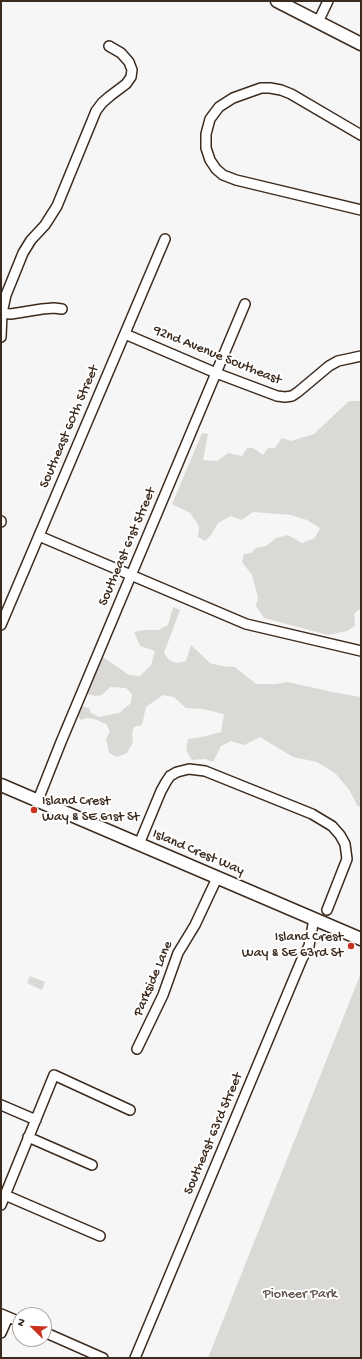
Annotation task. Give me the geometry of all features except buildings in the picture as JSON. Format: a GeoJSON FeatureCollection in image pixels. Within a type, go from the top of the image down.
{"type":"FeatureCollection","features":[{"type":"Feature","properties":{"kind":"main road"},"geometry":{"type":"LineString","coordinates":[[277,1],[361,44]]}},
{"type":"Feature","properties":{"kind":"main road","name":"Island Crest Way"},"geometry":{"type":"LineString","coordinates":[[1,785],[361,939]]}},
{"type":"Feature","properties":{"kind":"street"},"geometry":{"type":"LineString","coordinates":[[318,22],[328,1]]}},
{"type":"Feature","properties":{"kind":"street"},"geometry":{"type":"LineString","coordinates":[[1,337],[2,313],[6,295],[23,252],[31,240],[45,225],[57,206],[96,111],[102,103],[126,84],[131,76],[132,70],[129,62],[120,53],[109,46]]}},
{"type":"Feature","properties":{"kind":"street"},"geometry":{"type":"LineString","coordinates":[[361,135],[291,94],[270,88],[261,88],[232,98],[219,107],[210,119],[206,134],[206,148],[210,160],[216,169],[224,175],[236,180],[361,210]]}},
{"type":"Feature","properties":{"kind":"street","name":"Southeast 60th Street"},"geometry":{"type":"LineString","coordinates":[[1,626],[165,239]]}},
{"type":"Feature","properties":{"kind":"street","name":"Southeast 61st Street"},"geometry":{"type":"LineString","coordinates":[[38,800],[245,304]]}},
{"type":"Feature","properties":{"kind":"street"},"geometry":{"type":"LineString","coordinates":[[2,313],[18,313],[54,308],[62,310]]}},
{"type":"Feature","properties":{"kind":"street","name":"92nd Avenue Southeast"},"geometry":{"type":"LineString","coordinates":[[125,334],[216,373],[277,396],[285,397],[292,396],[298,392],[328,366],[338,361],[361,356]]}},
{"type":"Feature","properties":{"kind":"street"},"geometry":{"type":"LineString","coordinates":[[39,536],[246,624],[361,651]]}},
{"type":"Feature","properties":{"kind":"street"},"geometry":{"type":"LineString","coordinates":[[139,844],[163,786],[170,776],[177,772],[189,769],[205,771],[312,814],[332,826],[340,835],[345,844],[347,859],[327,910]]}},
{"type":"Feature","properties":{"kind":"street","name":"Parkside Lane"},"geometry":{"type":"LineString","coordinates":[[137,1049],[163,995],[178,954],[195,925],[217,878]]}},
{"type":"Feature","properties":{"kind":"street","name":"Southeast 63rd Street"},"geometry":{"type":"LineString","coordinates":[[135,1358],[299,966],[309,946],[314,919]]}},
{"type":"Feature","properties":{"kind":"street"},"geometry":{"type":"LineString","coordinates":[[1,1205],[54,1075],[130,1110]]}},
{"type":"Feature","properties":{"kind":"street"},"geometry":{"type":"LineString","coordinates":[[1,1105],[36,1120]]}},
{"type":"Feature","properties":{"kind":"street"},"geometry":{"type":"LineString","coordinates":[[28,1137],[92,1165]]}},
{"type":"Feature","properties":{"kind":"street"},"geometry":{"type":"LineString","coordinates":[[5,1195],[100,1236]]}},
{"type":"Feature","properties":{"kind":"street"},"geometry":{"type":"LineString","coordinates":[[1,1333],[5,1315]]}},
{"type":"Feature","properties":{"kind":"street"},"geometry":{"type":"LineString","coordinates":[[52,1336],[103,1358]]}},
{"type":"Feature","properties":{"kind":"green space"},"geometry":{"type":"Polygon","coordinates":[[[361,400],[361,608],[354,614],[355,626],[347,631],[328,635],[264,618],[256,606],[258,597],[252,575],[242,562],[244,554],[251,553],[256,548],[266,546],[276,538],[288,535],[302,543],[315,538],[320,528],[307,520],[291,515],[253,512],[242,520],[231,516],[218,523],[211,535],[205,541],[198,537],[199,526],[190,513],[172,504],[202,433],[208,434],[203,460],[217,461],[228,453],[242,456],[247,448],[253,448],[263,455],[268,448],[275,448],[282,438],[291,441],[314,434],[349,401],[361,400]]]}},
{"type":"Feature","properties":{"kind":"green space"},"geometry":{"type":"Polygon","coordinates":[[[173,607],[180,610],[164,653],[169,660],[177,663],[186,661],[191,645],[210,663],[221,666],[235,667],[256,684],[276,684],[288,682],[361,697],[361,808],[357,805],[350,791],[336,774],[317,762],[293,757],[260,737],[244,745],[231,741],[221,746],[213,762],[205,759],[192,760],[186,750],[188,739],[221,732],[224,714],[203,709],[186,708],[174,697],[163,695],[146,707],[142,725],[134,727],[132,733],[133,742],[127,753],[117,757],[109,753],[106,739],[110,731],[106,724],[94,719],[87,718],[81,720],[78,716],[81,706],[89,708],[91,713],[99,717],[119,713],[131,703],[132,694],[126,688],[110,687],[102,695],[95,696],[87,694],[103,657],[129,675],[140,676],[151,665],[155,651],[140,646],[134,632],[143,630],[158,630],[168,625],[173,607]]]}},
{"type":"Feature","properties":{"kind":"green space","name":"Pioneer Park"},"geometry":{"type":"Polygon","coordinates":[[[361,973],[361,1358],[208,1358],[361,973]]]}},
{"type":"Feature","properties":{"kind":"green space"},"geometry":{"type":"Polygon","coordinates":[[[30,976],[45,982],[42,990],[27,983],[30,976]]]}},
{"type":"Feature","properties":{"kind":"place","name":"Island Crest Way & SE 61st St"},"geometry":{"type":"Point","coordinates":[34,810]}},
{"type":"Feature","properties":{"kind":"place","name":"Island Crest Way & SE 63rd St"},"geometry":{"type":"Point","coordinates":[351,946]}}]}
